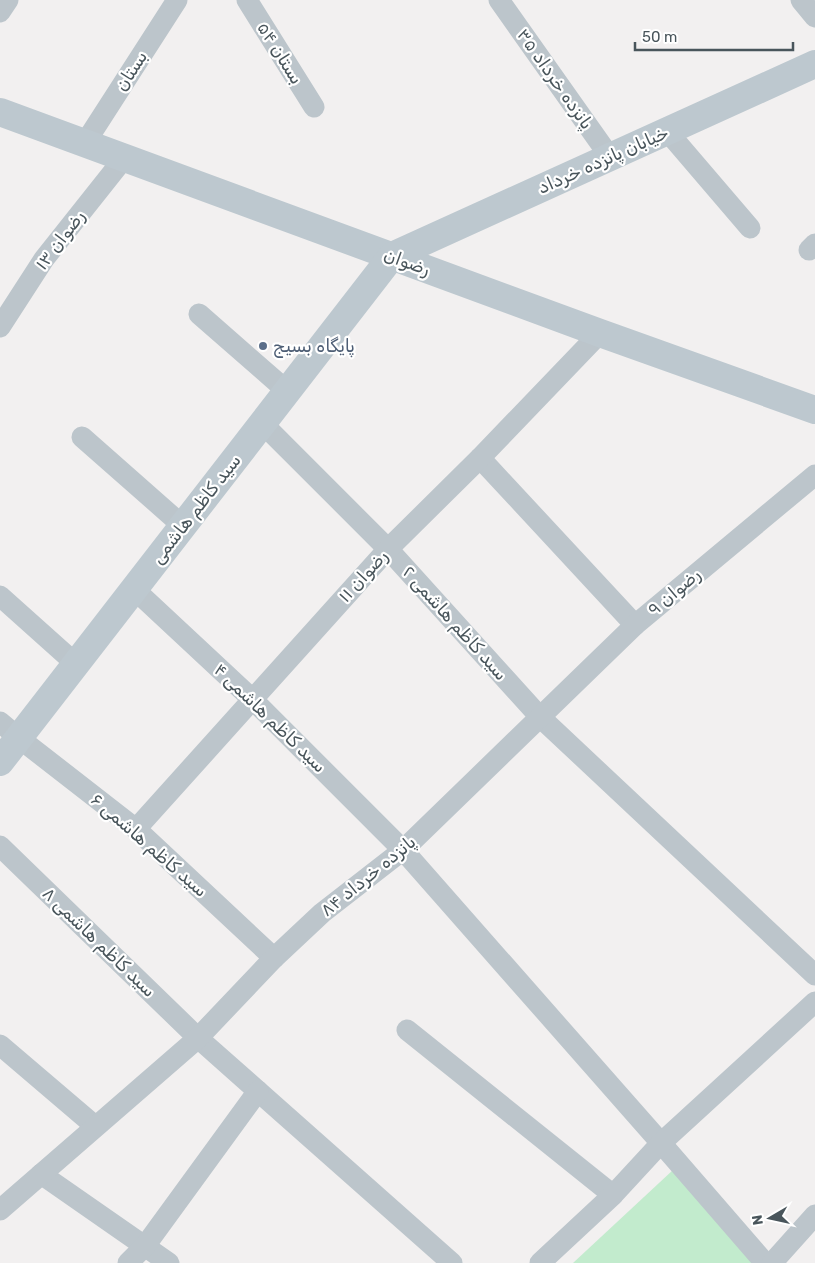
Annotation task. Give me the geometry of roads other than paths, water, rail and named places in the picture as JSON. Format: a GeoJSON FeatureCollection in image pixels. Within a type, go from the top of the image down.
{"type":"FeatureCollection","features":[{"type":"Feature","properties":{"kind":"street"},"geometry":{"type":"LineString","coordinates":[[0,12],[8,0]]}},
{"type":"Feature","properties":{"kind":"street","name":"بستان"},"geometry":{"type":"LineString","coordinates":[[85,143],[177,0]]}},
{"type":"Feature","properties":{"kind":"street","name":"بستان ۵۴"},"geometry":{"type":"LineString","coordinates":[[247,0],[314,106]]}},
{"type":"Feature","properties":{"kind":"street"},"geometry":{"type":"LineString","coordinates":[[801,0],[815,17]]}},
{"type":"Feature","properties":{"kind":"street","name":"پانزده خرداد ۳۵"},"geometry":{"type":"LineString","coordinates":[[499,1],[610,157]]}},
{"type":"Feature","properties":{"kind":"street","name":"خیابان پانزده خرداد"},"geometry":{"type":"LineString","coordinates":[[392,256],[814,66]]}},
{"type":"Feature","properties":{"kind":"street","name":"رضوان"},"geometry":{"type":"LineString","coordinates":[[0,112],[600,333],[815,410]]}},
{"type":"Feature","properties":{"kind":"street"},"geometry":{"type":"LineString","coordinates":[[666,131],[750,228]]}},
{"type":"Feature","properties":{"kind":"street","name":"رضوان ۱۳"},"geometry":{"type":"LineString","coordinates":[[0,327],[44,259],[125,157]]}},
{"type":"Feature","properties":{"kind":"street","name":"سید کاظم هاشمی"},"geometry":{"type":"LineString","coordinates":[[0,762],[10,730],[76,664],[392,256]]}},
{"type":"Feature","properties":{"kind":"street"},"geometry":{"type":"LineString","coordinates":[[199,314],[287,391]]}},
{"type":"Feature","properties":{"kind":"street","name":"رضوان ۱۱"},"geometry":{"type":"LineString","coordinates":[[136,830],[388,549],[480,458],[600,333]]}},
{"type":"Feature","properties":{"kind":"street","name":"سید کاظم هاشمی ۲"},"geometry":{"type":"LineString","coordinates":[[262,423],[388,549],[540,717],[815,975]]}},
{"type":"Feature","properties":{"kind":"street"},"geometry":{"type":"LineString","coordinates":[[82,437],[183,526]]}},
{"type":"Feature","properties":{"kind":"street"},"geometry":{"type":"LineString","coordinates":[[480,458],[635,625]]}},
{"type":"Feature","properties":{"kind":"street","name":"رضوان ۹"},"geometry":{"type":"LineString","coordinates":[[540,717],[635,625],[815,475]]}},
{"type":"Feature","properties":{"kind":"street","name":"سید کاظم هاشمی ۴"},"geometry":{"type":"LineString","coordinates":[[134,589],[252,699],[403,850],[765,1263]]}},
{"type":"Feature","properties":{"kind":"street"},"geometry":{"type":"LineString","coordinates":[[0,596],[76,664]]}},
{"type":"Feature","properties":{"kind":"street","name":"پانزده خرداد ۸۴"},"geometry":{"type":"LineString","coordinates":[[0,1210],[198,1038],[274,958],[322,913],[403,850],[540,717]]}},
{"type":"Feature","properties":{"kind":"street","name":"سید کاظم هاشمی ۶"},"geometry":{"type":"LineString","coordinates":[[10,730],[136,830],[274,958]]}},
{"type":"Feature","properties":{"kind":"street","name":"سید کاظم هاشمی ۸"},"geometry":{"type":"LineString","coordinates":[[0,846],[198,1038],[452,1263]]}},
{"type":"Feature","properties":{"kind":"street"},"geometry":{"type":"LineString","coordinates":[[540,1263],[613,1195],[661,1143],[815,1002]]}},
{"type":"Feature","properties":{"kind":"street"},"geometry":{"type":"LineString","coordinates":[[406,1030],[613,1195]]}},
{"type":"Feature","properties":{"kind":"street"},"geometry":{"type":"LineString","coordinates":[[0,1045],[95,1126]]}},
{"type":"Feature","properties":{"kind":"street"},"geometry":{"type":"LineString","coordinates":[[128,1263],[145,1246],[258,1091]]}},
{"type":"Feature","properties":{"kind":"street"},"geometry":{"type":"LineString","coordinates":[[41,1174],[169,1263]]}},
{"type":"Feature","properties":{"kind":"street"},"geometry":{"type":"LineString","coordinates":[[772,1263],[815,1215]]}},
{"type":"Feature","properties":{"kind":"place","name":"پایگاه بسیج"},"geometry":{"type":"Point","coordinates":[263,346]}}]}
